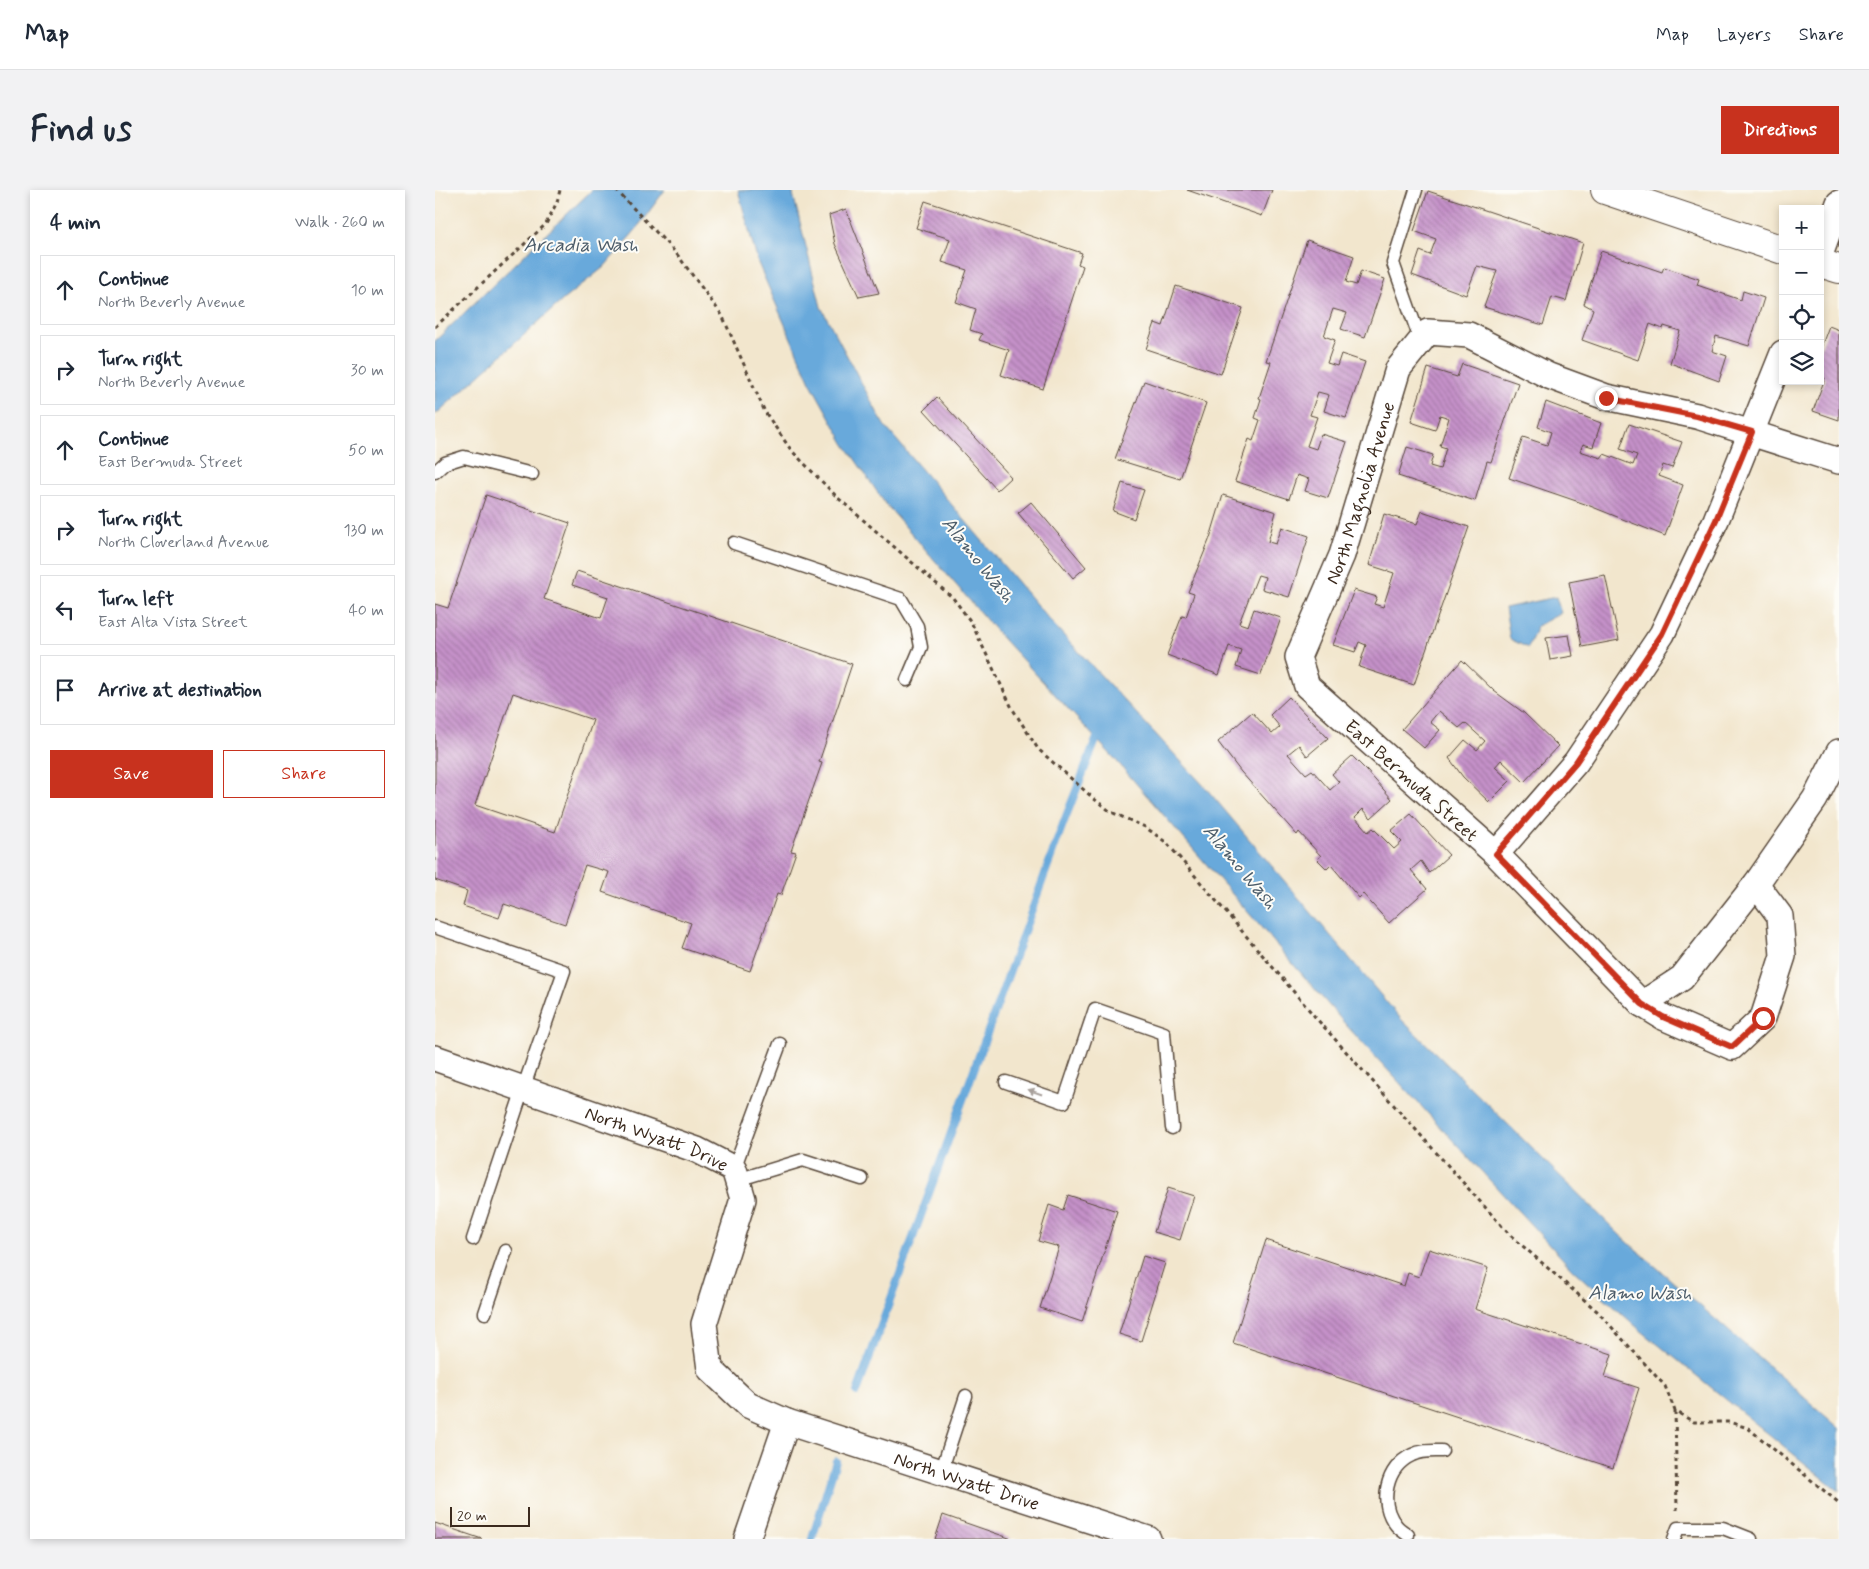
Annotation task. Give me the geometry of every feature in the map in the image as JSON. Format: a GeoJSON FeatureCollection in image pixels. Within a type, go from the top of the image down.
{"type":"FeatureCollection","features":[{"type":"Feature","properties":{"kind":"street"},"geometry":{"type":"LineString","coordinates":[[1605,190],[1657,203],[1779,249]]}},
{"type":"Feature","properties":{"kind":"street"},"geometry":{"type":"LineString","coordinates":[[1822,250],[1839,203]]}},
{"type":"Feature","properties":{"kind":"street"},"geometry":{"type":"LineString","coordinates":[[1824,264],[1839,269]]}},
{"type":"Feature","properties":{"kind":"street"},"geometry":{"type":"LineString","coordinates":[[1424,337],[1469,336],[1549,376],[1606,398],[1697,416],[1839,461]]}},
{"type":"Feature","properties":{"kind":"street","name":"North Magnolia Avenue"},"geometry":{"type":"LineString","coordinates":[[1298,657],[1342,555],[1398,369],[1424,337]]}},
{"type":"Feature","properties":{"kind":"street"},"geometry":{"type":"LineString","coordinates":[[1496,854],[1576,762],[1662,634],[1716,520],[1779,363]]}},
{"type":"Feature","properties":{"kind":"street","name":"East Bermuda Street"},"geometry":{"type":"LineString","coordinates":[[1298,657],[1307,686],[1496,854],[1642,1004],[1663,1017],[1732,1047],[1763,1018],[1783,956],[1780,916],[1756,884]]}},
{"type":"Feature","properties":{"kind":"street"},"geometry":{"type":"LineString","coordinates":[[1642,1004],[1682,978],[1756,884],[1815,799],[1839,752]]}},
{"type":"Feature","properties":{"kind":"street","name":"North Wyatt Drive"},"geometry":{"type":"LineString","coordinates":[[435,1058],[697,1150],[736,1175],[743,1199],[704,1324],[711,1369],[747,1405],[787,1422],[1148,1539]]}},
{"type":"Feature","properties":{"kind":"street"},"geometry":{"type":"LineString","coordinates":[[747,1539],[787,1422]]}},
{"type":"Feature","properties":{"kind":"lane"},"geometry":{"type":"LineString","coordinates":[[1416,190],[1393,263],[1424,337]]}},
{"type":"Feature","properties":{"kind":"lane"},"geometry":{"type":"LineString","coordinates":[[435,472],[445,463],[464,457],[532,474]]}},
{"type":"Feature","properties":{"kind":"lane"},"geometry":{"type":"LineString","coordinates":[[734,543],[901,599],[917,626],[921,647],[907,680]]}},
{"type":"Feature","properties":{"kind":"lane"},"geometry":{"type":"LineString","coordinates":[[435,928],[564,971],[473,1239]]}},
{"type":"Feature","properties":{"kind":"lane"},"geometry":{"type":"LineString","coordinates":[[1005,1082],[1064,1102],[1095,1009],[1164,1032],[1173,1128]]}},
{"type":"Feature","properties":{"kind":"lane"},"geometry":{"type":"LineString","coordinates":[[736,1175],[779,1044]]}},
{"type":"Feature","properties":{"kind":"lane"},"geometry":{"type":"LineString","coordinates":[[736,1175],[803,1160],[862,1179]]}},
{"type":"Feature","properties":{"kind":"lane"},"geometry":{"type":"LineString","coordinates":[[485,1313],[506,1251]]}},
{"type":"Feature","properties":{"kind":"lane"},"geometry":{"type":"LineString","coordinates":[[941,1472],[966,1396]]}},
{"type":"Feature","properties":{"kind":"lane"},"geometry":{"type":"LineString","coordinates":[[1407,1535],[1396,1525],[1388,1510],[1386,1494],[1389,1479],[1398,1465],[1411,1455],[1427,1450],[1442,1451]]}},
{"type":"Feature","properties":{"kind":"lane"},"geometry":{"type":"LineString","coordinates":[[1676,1534],[1723,1528],[1751,1539]]}},
{"type":"Feature","properties":{"kind":"path"},"geometry":{"type":"LineString","coordinates":[[435,328],[546,224],[557,202],[560,190]]}},
{"type":"Feature","properties":{"kind":"path"},"geometry":{"type":"LineString","coordinates":[[616,190],[676,253],[722,315],[765,412],[791,450],[838,498],[953,598],[971,622],[1011,708],[1038,749],[1111,812],[1145,826],[1167,843],[1316,1018],[1509,1234],[1597,1311],[1665,1386],[1675,1410],[1676,1534]]}},
{"type":"Feature","properties":{"kind":"path"},"geometry":{"type":"LineString","coordinates":[[1675,1410],[1694,1422],[1729,1422],[1748,1428],[1839,1502]]}},
{"type":"Feature","properties":{"kind":"water","name":"Arcadia Wash"},"geometry":{"type":"Polygon","coordinates":[[[592,190],[665,190],[634,232],[604,267],[564,299],[435,415],[435,341],[592,190]]]}},
{"type":"Feature","properties":{"kind":"water","name":"Alamo Wash"},"geometry":{"type":"Polygon","coordinates":[[[738,190],[792,190],[821,307],[884,425],[1053,624],[1205,787],[1401,1019],[1621,1236],[1839,1428],[1839,1491],[1639,1329],[1572,1269],[1346,1025],[1114,758],[1004,640],[884,502],[844,443],[810,382],[758,263],[738,190]]]}},
{"type":"Feature","properties":{"kind":"water"},"geometry":{"type":"Polygon","coordinates":[[[1556,597],[1561,613],[1537,626],[1528,648],[1510,639],[1505,608],[1556,597]]]}},
{"type":"Feature","properties":{"kind":"building"},"geometry":{"type":"Polygon","coordinates":[[[1187,190],[1272,190],[1262,216],[1187,190]]]}},
{"type":"Feature","properties":{"kind":"building"},"geometry":{"type":"Polygon","coordinates":[[[1428,191],[1583,243],[1566,301],[1552,297],[1543,325],[1484,307],[1497,271],[1477,266],[1466,295],[1412,275],[1420,251],[1430,255],[1436,239],[1414,231],[1428,191]]]}},
{"type":"Feature","properties":{"kind":"building"},"geometry":{"type":"Polygon","coordinates":[[[925,201],[1082,253],[1078,264],[1083,266],[1043,389],[1001,375],[1009,350],[979,340],[982,334],[970,330],[976,309],[956,302],[967,270],[942,262],[950,239],[916,228],[925,201]]]}},
{"type":"Feature","properties":{"kind":"building"},"geometry":{"type":"Polygon","coordinates":[[[846,209],[879,293],[859,297],[835,244],[829,215],[846,209]]]}},
{"type":"Feature","properties":{"kind":"building"},"geometry":{"type":"Polygon","coordinates":[[[1307,240],[1354,256],[1346,282],[1356,285],[1361,271],[1385,279],[1365,337],[1341,329],[1347,313],[1333,309],[1324,336],[1335,340],[1327,363],[1337,366],[1341,354],[1365,362],[1346,418],[1324,411],[1329,395],[1318,392],[1310,415],[1317,417],[1307,446],[1316,449],[1321,434],[1347,442],[1328,498],[1305,491],[1309,479],[1297,475],[1289,499],[1235,481],[1249,439],[1253,441],[1260,420],[1255,418],[1261,399],[1259,398],[1271,362],[1266,361],[1307,240]]]}},
{"type":"Feature","properties":{"kind":"building"},"geometry":{"type":"Polygon","coordinates":[[[1601,251],[1662,272],[1664,267],[1699,279],[1697,285],[1741,300],[1743,291],[1764,298],[1749,346],[1716,336],[1712,351],[1727,356],[1719,381],[1670,363],[1680,331],[1664,326],[1663,329],[1650,324],[1638,360],[1582,340],[1593,309],[1584,304],[1601,251]]]}},
{"type":"Feature","properties":{"kind":"building"},"geometry":{"type":"Polygon","coordinates":[[[1176,286],[1243,308],[1221,374],[1146,349],[1155,323],[1163,326],[1176,286]]]}},
{"type":"Feature","properties":{"kind":"building"},"geometry":{"type":"Polygon","coordinates":[[[1829,326],[1839,330],[1839,420],[1813,411],[1824,385],[1824,339],[1829,326]]]}},
{"type":"Feature","properties":{"kind":"building"},"geometry":{"type":"Polygon","coordinates":[[[1462,364],[1518,383],[1491,462],[1487,461],[1475,501],[1398,476],[1407,447],[1433,455],[1430,466],[1440,469],[1446,448],[1440,446],[1449,418],[1440,415],[1435,430],[1411,422],[1428,368],[1457,377],[1462,364]]]}},
{"type":"Feature","properties":{"kind":"building"},"geometry":{"type":"Polygon","coordinates":[[[1144,381],[1206,403],[1180,479],[1115,459],[1144,381]]]}},
{"type":"Feature","properties":{"kind":"building"},"geometry":{"type":"Polygon","coordinates":[[[937,397],[1011,477],[997,490],[924,410],[937,397]]]}},
{"type":"Feature","properties":{"kind":"building"},"geometry":{"type":"Polygon","coordinates":[[[1546,402],[1601,423],[1593,447],[1583,444],[1580,451],[1601,458],[1604,454],[1633,465],[1637,455],[1620,449],[1629,424],[1682,442],[1672,468],[1663,465],[1659,476],[1683,485],[1665,536],[1585,504],[1509,478],[1523,437],[1547,445],[1551,432],[1538,427],[1546,402]]]}},
{"type":"Feature","properties":{"kind":"building"},"geometry":{"type":"Polygon","coordinates":[[[1122,483],[1144,490],[1134,519],[1113,511],[1122,483]]]}},
{"type":"Feature","properties":{"kind":"building"},"geometry":{"type":"Polygon","coordinates":[[[486,495],[570,523],[544,599],[601,618],[608,597],[572,585],[577,571],[852,664],[819,762],[822,763],[791,851],[796,852],[781,895],[777,894],[750,971],[682,948],[691,923],[602,892],[609,872],[585,865],[565,924],[504,904],[499,918],[463,906],[467,891],[435,880],[435,604],[448,608],[486,495]],[[513,693],[475,805],[555,832],[593,720],[513,693]]]}},
{"type":"Feature","properties":{"kind":"building"},"geometry":{"type":"Polygon","coordinates":[[[1223,495],[1276,512],[1268,542],[1276,544],[1282,527],[1309,536],[1289,597],[1262,589],[1265,577],[1258,575],[1239,623],[1248,626],[1254,609],[1281,618],[1261,675],[1236,667],[1241,650],[1229,646],[1219,675],[1167,655],[1182,616],[1186,617],[1194,594],[1188,592],[1210,538],[1223,495]]]}},
{"type":"Feature","properties":{"kind":"building"},"geometry":{"type":"Polygon","coordinates":[[[1031,502],[1086,567],[1073,578],[1018,513],[1031,502]]]}},
{"type":"Feature","properties":{"kind":"building"},"geometry":{"type":"Polygon","coordinates":[[[1422,511],[1469,527],[1414,685],[1359,667],[1366,645],[1359,642],[1355,652],[1333,645],[1354,590],[1377,597],[1374,604],[1383,607],[1394,573],[1369,565],[1384,514],[1417,524],[1422,511]]]}},
{"type":"Feature","properties":{"kind":"building"},"geometry":{"type":"Polygon","coordinates":[[[1605,575],[1619,640],[1582,647],[1569,582],[1605,575]]]}},
{"type":"Feature","properties":{"kind":"building"},"geometry":{"type":"Polygon","coordinates":[[[1569,635],[1573,656],[1550,660],[1546,638],[1569,635]]]}},
{"type":"Feature","properties":{"kind":"building"},"geometry":{"type":"Polygon","coordinates":[[[1462,660],[1494,691],[1524,713],[1558,746],[1524,782],[1501,760],[1495,767],[1510,781],[1489,802],[1463,777],[1449,758],[1465,740],[1477,750],[1485,741],[1465,723],[1459,728],[1439,711],[1430,722],[1440,730],[1424,748],[1402,729],[1462,660]]]}},
{"type":"Feature","properties":{"kind":"building"},"geometry":{"type":"Polygon","coordinates":[[[1289,697],[1328,738],[1307,756],[1299,745],[1288,754],[1306,774],[1312,770],[1330,790],[1339,782],[1332,774],[1352,756],[1392,799],[1371,818],[1363,809],[1355,817],[1368,832],[1373,828],[1394,849],[1402,842],[1391,831],[1411,814],[1449,855],[1429,873],[1421,861],[1411,870],[1427,889],[1389,923],[1363,894],[1359,898],[1331,865],[1327,869],[1317,859],[1321,856],[1299,832],[1297,835],[1241,772],[1218,742],[1252,712],[1272,734],[1280,727],[1270,715],[1289,697]]]}},
{"type":"Feature","properties":{"kind":"building"},"geometry":{"type":"Polygon","coordinates":[[[1168,1188],[1194,1196],[1180,1240],[1154,1232],[1168,1188]]]}},
{"type":"Feature","properties":{"kind":"building"},"geometry":{"type":"Polygon","coordinates":[[[1068,1195],[1117,1211],[1082,1322],[1040,1308],[1059,1247],[1038,1241],[1049,1205],[1063,1210],[1068,1195]]]}},
{"type":"Feature","properties":{"kind":"building"},"geometry":{"type":"Polygon","coordinates":[[[1266,1240],[1404,1286],[1408,1273],[1419,1277],[1429,1249],[1488,1268],[1475,1309],[1612,1354],[1605,1377],[1639,1388],[1613,1468],[1233,1343],[1266,1240]]]}},
{"type":"Feature","properties":{"kind":"building"},"geometry":{"type":"Polygon","coordinates":[[[1143,1256],[1165,1263],[1141,1341],[1119,1334],[1143,1256]]]}},
{"type":"Feature","properties":{"kind":"building"},"geometry":{"type":"Polygon","coordinates":[[[943,1515],[1012,1539],[935,1539],[943,1515]]]}},
{"type":"Feature","properties":{"kind":"building"},"geometry":{"type":"Polygon","coordinates":[[[435,1523],[482,1539],[435,1539],[435,1523]]]}},
{"type":"Feature","properties":{"kind":"waterway"},"geometry":{"type":"LineString","coordinates":[[857,1392],[1063,824],[1100,730]]}},
{"type":"Feature","properties":{"kind":"waterway"},"geometry":{"type":"LineString","coordinates":[[812,1539],[836,1461]]}},
{"type":"Feature","properties":{"kind":"route"},"geometry":{"type":"LineString","coordinates":[[1606,398],[1697,416],[1752,432],[1716,520],[1662,634],[1576,762],[1496,854],[1642,1004],[1663,1017],[1732,1047],[1763,1018]]}}]}
